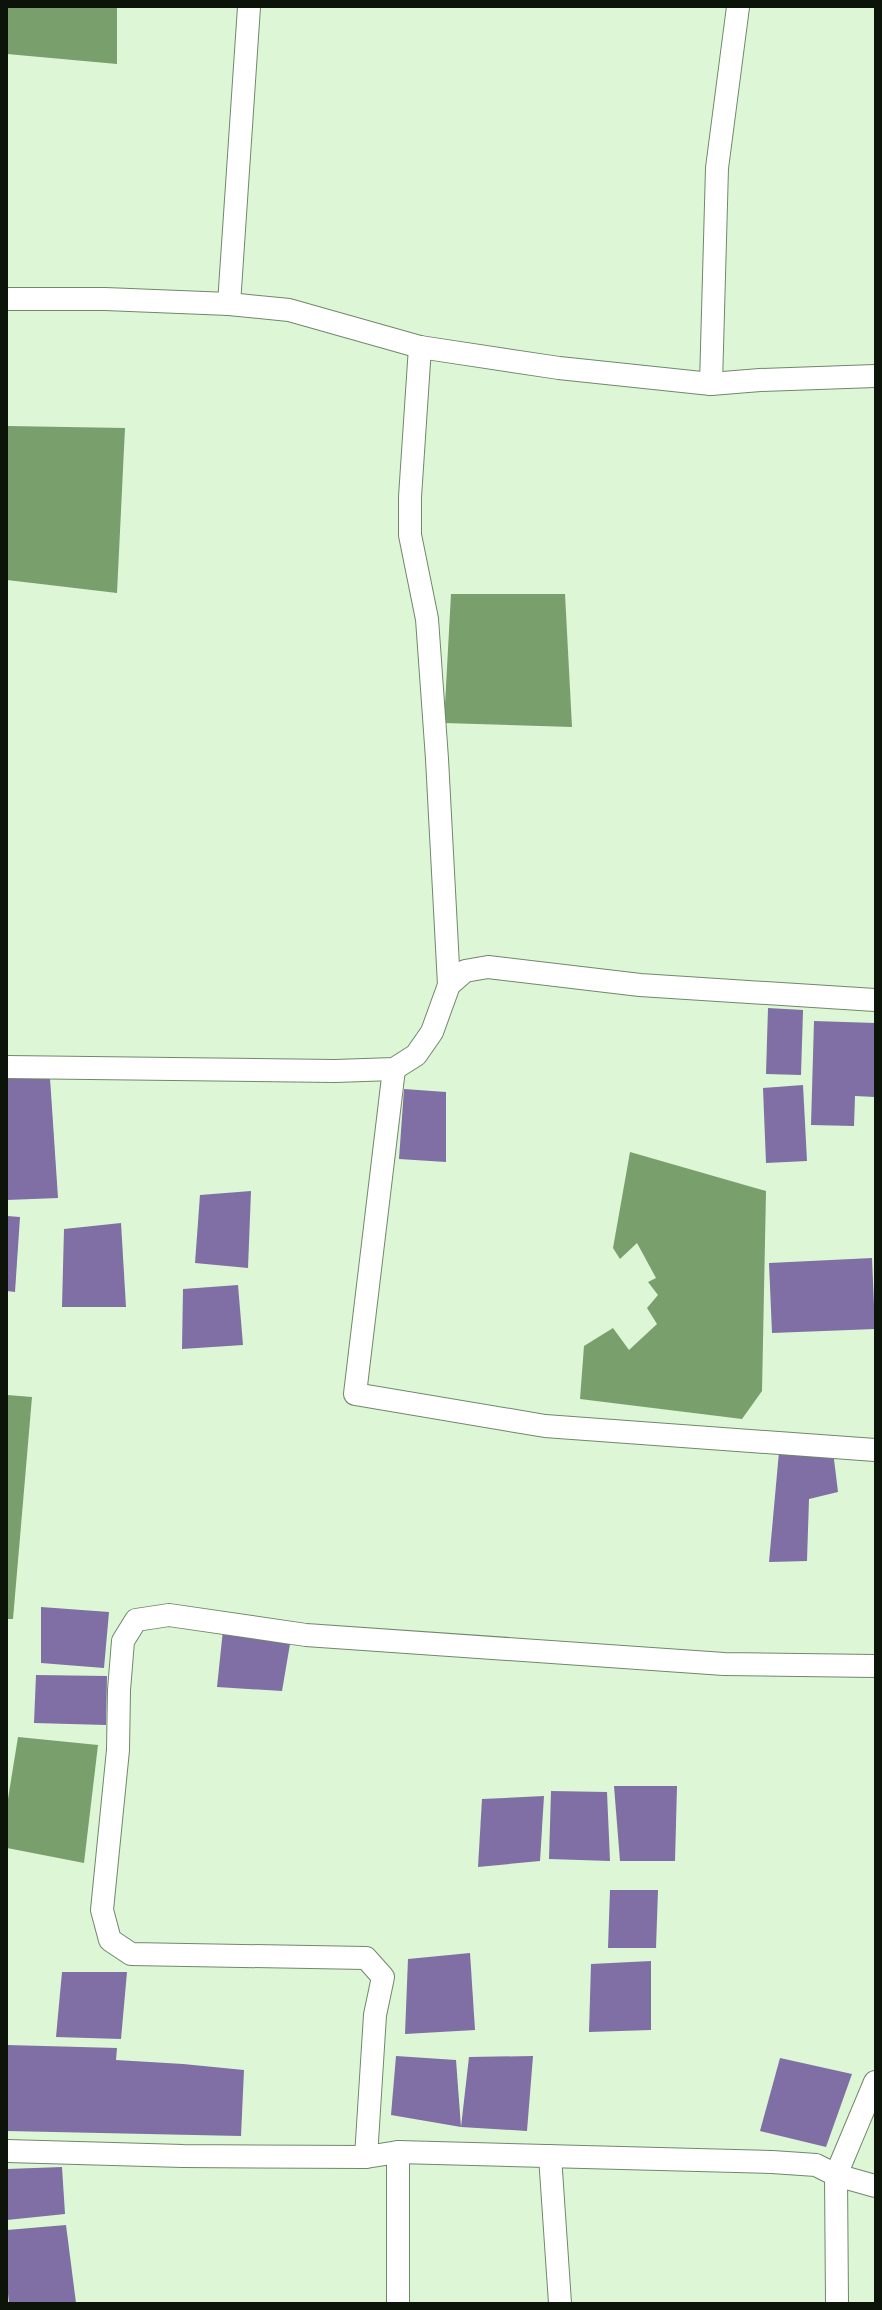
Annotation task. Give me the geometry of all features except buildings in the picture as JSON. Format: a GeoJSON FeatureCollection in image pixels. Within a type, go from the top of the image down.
{"type":"FeatureCollection","features":[{"type":"Feature","properties":{"kind":"street"},"geometry":{"type":"LineString","coordinates":[[229,304],[249,7]]}},
{"type":"Feature","properties":{"kind":"street"},"geometry":{"type":"LineString","coordinates":[[712,384],[716,168],[738,7]]}},
{"type":"Feature","properties":{"kind":"street"},"geometry":{"type":"LineString","coordinates":[[7,299],[105,299],[229,304],[289,310],[420,347],[559,368],[712,384],[760,380],[875,376]]}},
{"type":"Feature","properties":{"kind":"street"},"geometry":{"type":"LineString","coordinates":[[7,1066],[335,1071],[394,1069],[416,1055],[432,1032],[449,985],[437,759],[427,619],[410,535],[410,497],[420,347]]}},
{"type":"Feature","properties":{"kind":"street"},"geometry":{"type":"LineString","coordinates":[[449,985],[465,971],[488,967],[640,985],[875,1000]]}},
{"type":"Feature","properties":{"kind":"street"},"geometry":{"type":"LineString","coordinates":[[394,1069],[354,1394],[545,1426],[875,1450]]}},
{"type":"Feature","properties":{"kind":"street"},"geometry":{"type":"LineString","coordinates":[[366,2157],[375,2015],[383,1977],[366,1958],[131,1954],[110,1940],[102,1910],[118,1750],[119,1690],[123,1641],[136,1620],[169,1615],[306,1635],[724,1664],[875,1666]]}},
{"type":"Feature","properties":{"kind":"street"},"geometry":{"type":"LineString","coordinates":[[837,2303],[836,2175],[875,2082]]}},
{"type":"Feature","properties":{"kind":"street"},"geometry":{"type":"LineString","coordinates":[[7,2151],[183,2156],[366,2157],[398,2152],[772,2162],[816,2165],[836,2175],[875,2186]]}},
{"type":"Feature","properties":{"kind":"street"},"geometry":{"type":"LineString","coordinates":[[398,2152],[398,2303]]}},
{"type":"Feature","properties":{"kind":"street"},"geometry":{"type":"LineString","coordinates":[[550,2156],[560,2303]]}},
{"type":"Feature","properties":{"kind":"shaded area"},"geometry":{"type":"Polygon","coordinates":[[[7,7],[117,7],[117,64],[7,54],[7,7]]]}},
{"type":"Feature","properties":{"kind":"shaded area"},"geometry":{"type":"Polygon","coordinates":[[[7,426],[125,428],[117,593],[7,580],[7,426]]]}},
{"type":"Feature","properties":{"kind":"shaded area"},"geometry":{"type":"Polygon","coordinates":[[[451,594],[565,594],[572,727],[444,723],[451,594]]]}},
{"type":"Feature","properties":{"kind":"shaded area"},"geometry":{"type":"Polygon","coordinates":[[[630,1152],[766,1191],[762,1391],[742,1419],[580,1399],[584,1346],[613,1328],[629,1350],[657,1324],[647,1308],[658,1295],[648,1282],[656,1278],[637,1243],[620,1259],[613,1248],[630,1152]]]}},
{"type":"Feature","properties":{"kind":"shaded area"},"geometry":{"type":"Polygon","coordinates":[[[7,1395],[32,1397],[13,1619],[7,1619],[7,1395]]]}},
{"type":"Feature","properties":{"kind":"shaded area"},"geometry":{"type":"Polygon","coordinates":[[[18,1737],[98,1745],[84,1863],[7,1848],[7,1805],[18,1737]]]}}]}
